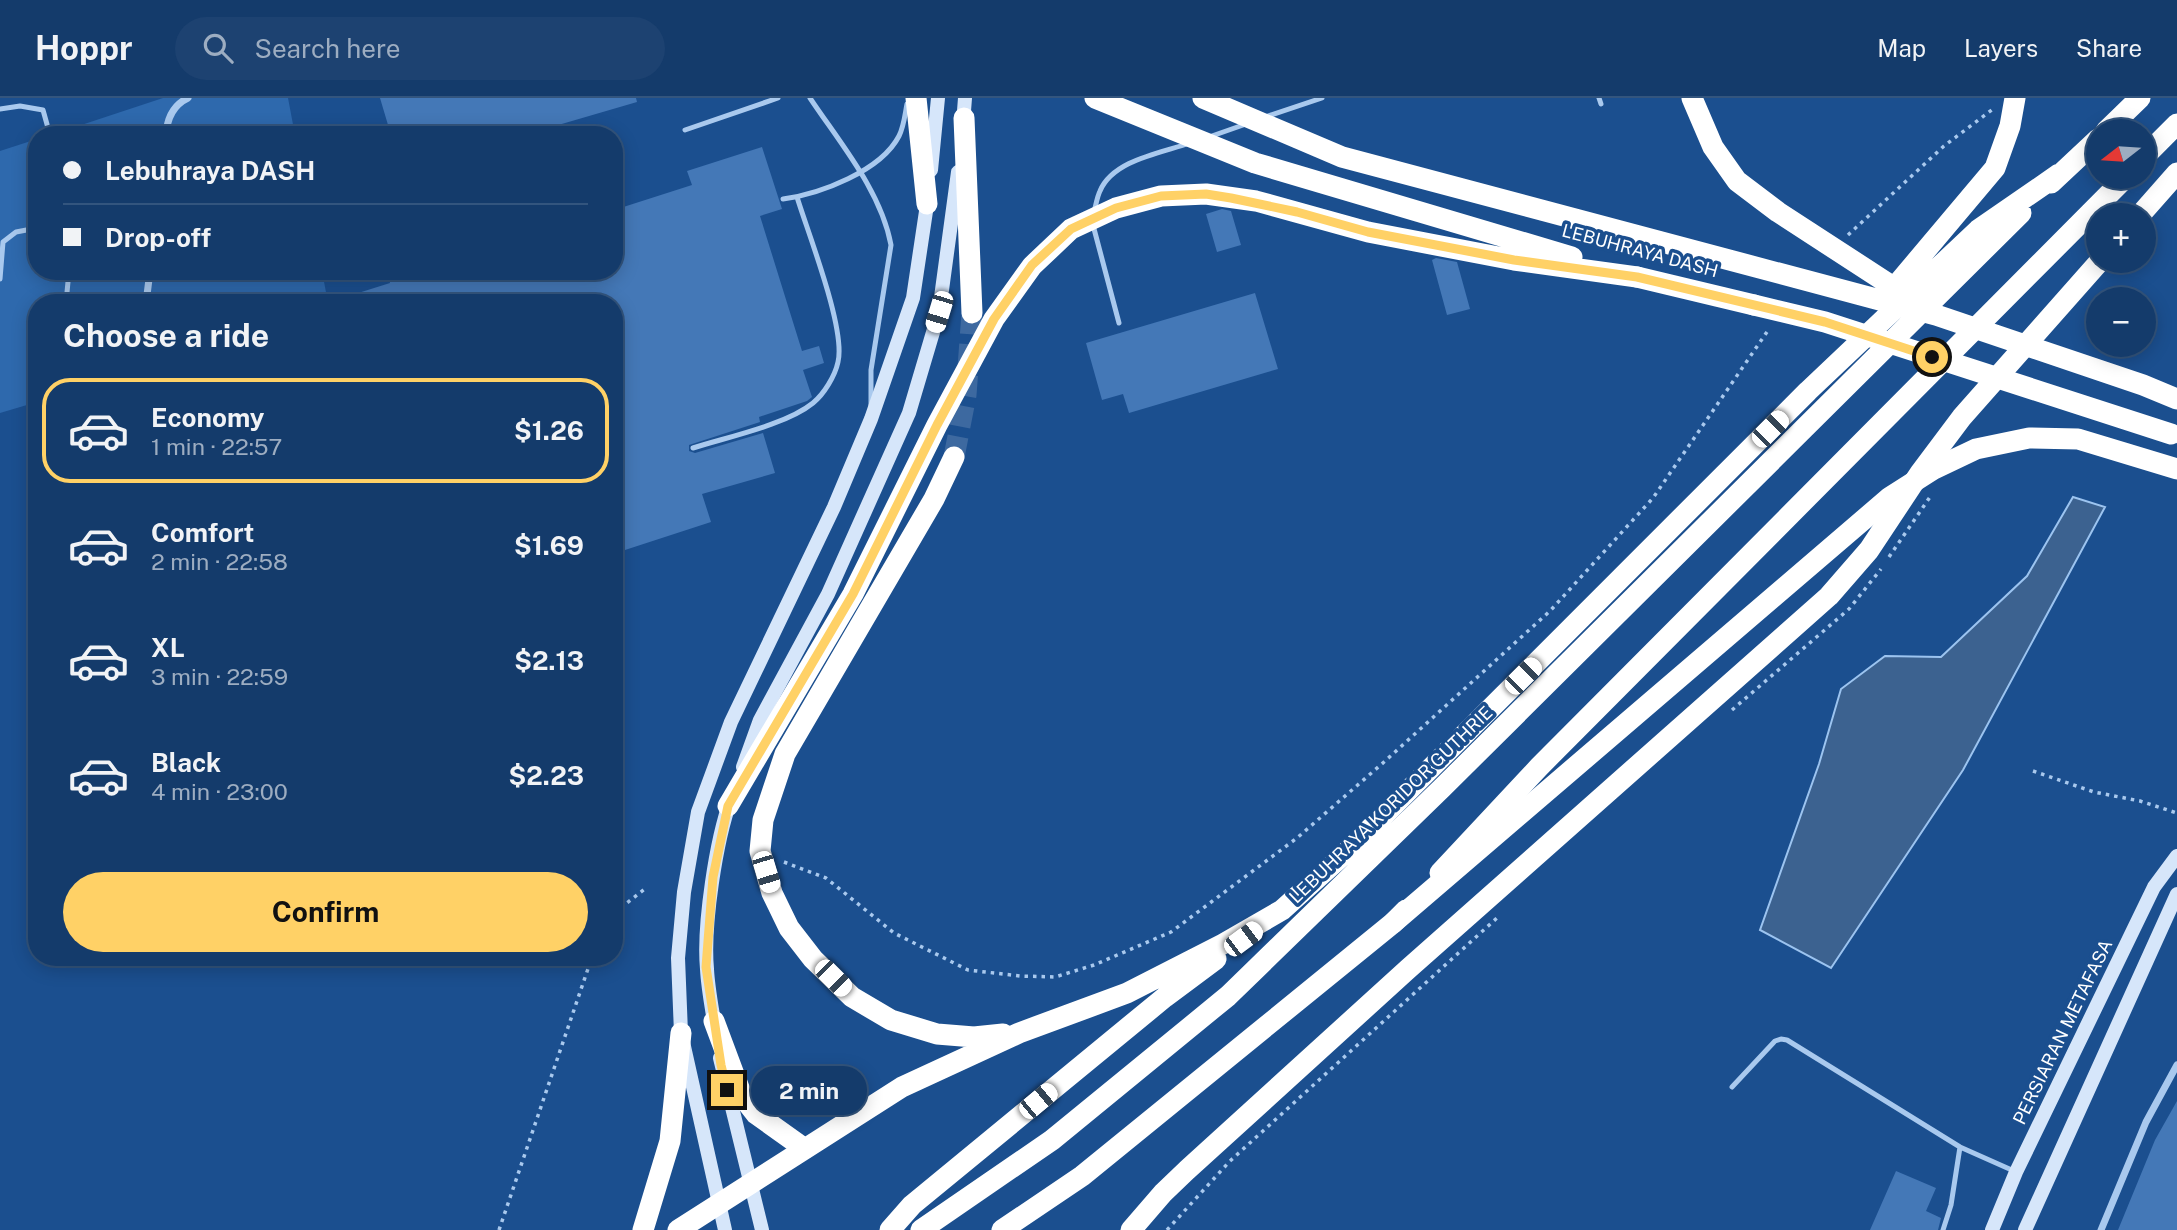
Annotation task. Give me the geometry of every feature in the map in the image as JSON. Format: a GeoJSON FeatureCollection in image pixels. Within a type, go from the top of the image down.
{"type":"FeatureCollection","features":[{"type":"Feature","properties":{"kind":"highway"},"geometry":{"type":"LineString","coordinates":[[916,98],[927,204]]}},
{"type":"Feature","properties":{"kind":"highway","name":"LEBUHRAYA DASH"},"geometry":{"type":"LineString","coordinates":[[1095,98],[1255,163],[1637,277],[1825,322],[2177,436]]}},
{"type":"Feature","properties":{"kind":"highway","name":"LEBUHRAYA DASH"},"geometry":{"type":"LineString","coordinates":[[1203,98],[1342,157],[1936,314],[2177,399]]}},
{"type":"Feature","properties":{"kind":"highway"},"geometry":{"type":"LineString","coordinates":[[1692,98],[1713,147],[1737,181],[1787,219],[1936,314]]}},
{"type":"Feature","properties":{"kind":"highway"},"geometry":{"type":"LineString","coordinates":[[2119,119],[2140,98]]}},
{"type":"Feature","properties":{"kind":"highway"},"geometry":{"type":"LineString","coordinates":[[1808,391],[1995,168],[2010,126],[2008,101]]}},
{"type":"Feature","properties":{"kind":"highway"},"geometry":{"type":"LineString","coordinates":[[965,108],[972,313]]}},
{"type":"Feature","properties":{"kind":"highway"},"geometry":{"type":"LineString","coordinates":[[2156,145],[2177,124]]}},
{"type":"Feature","properties":{"kind":"highway","name":"LEBUHRAYA KORIDOR GUTHRIE"},"geometry":{"type":"LineString","coordinates":[[921,1230],[1052,1140],[1228,996],[2086,150]]}},
{"type":"Feature","properties":{"kind":"highway"},"geometry":{"type":"LineString","coordinates":[[2151,203],[2177,173]]}},
{"type":"Feature","properties":{"kind":"highway"},"geometry":{"type":"LineString","coordinates":[[890,1230],[912,1205],[1154,1006],[1282,910],[1352,847],[1808,391],[1978,230],[2059,174]]}},
{"type":"Feature","properties":{"kind":"highway"},"geometry":{"type":"LineString","coordinates":[[1393,923],[1539,767],[2115,189]]}},
{"type":"Feature","properties":{"kind":"highway"},"geometry":{"type":"LineString","coordinates":[[728,806],[853,594],[937,425],[994,319],[1032,265],[1071,229],[1116,208],[1161,196],[1206,194],[1256,201],[1368,232],[1514,260],[1637,277]]}},
{"type":"Feature","properties":{"kind":"highway"},"geometry":{"type":"LineString","coordinates":[[1131,1230],[1187,1170],[1829,596],[1869,550],[1920,473],[1962,417],[2088,273]]}},
{"type":"Feature","properties":{"kind":"highway"},"geometry":{"type":"LineString","coordinates":[[1002,1230],[1082,1176],[1393,923],[1587,760],[1890,497],[1934,469],[1976,449],[2029,438],[2078,439],[2177,469]]}},
{"type":"Feature","properties":{"kind":"highway"},"geometry":{"type":"LineString","coordinates":[[954,457],[934,499],[786,754],[763,820],[760,851],[772,893],[789,928],[813,959],[852,997],[891,1020],[937,1034],[974,1037],[1019,1033]]}},
{"type":"Feature","properties":{"kind":"highway"},"geometry":{"type":"LineString","coordinates":[[678,1230],[902,1087],[1019,1033],[1127,993],[1223,944],[1282,910]]}},
{"type":"Feature","properties":{"kind":"highway"},"geometry":{"type":"LineString","coordinates":[[714,1021],[742,1096],[756,1114],[805,1149]]}},
{"type":"Feature","properties":{"kind":"highway"},"geometry":{"type":"LineString","coordinates":[[643,1230],[670,1141],[681,1033]]}},
{"type":"Feature","properties":{"kind":"main road"},"geometry":{"type":"LineString","coordinates":[[725,1230],[681,1033],[678,958],[684,892],[698,812],[731,722],[834,507],[871,419],[913,298],[927,204],[938,98]]}},
{"type":"Feature","properties":{"kind":"main road"},"geometry":{"type":"LineString","coordinates":[[761,1225],[721,1065],[706,967],[713,877],[728,806],[760,720],[828,594],[909,413],[939,312],[956,199],[965,108]]}},
{"type":"Feature","properties":{"kind":"main road","name":"PERSIARAN METAFASA"},"geometry":{"type":"LineString","coordinates":[[1992,1230],[2016,1172],[2154,887],[2177,856]]}},
{"type":"Feature","properties":{"kind":"main road"},"geometry":{"type":"LineString","coordinates":[[2025,1230],[2177,894]]}},
{"type":"Feature","properties":{"kind":"street"},"geometry":{"type":"LineString","coordinates":[[168,126],[171,113],[179,102],[188,98]]}},
{"type":"Feature","properties":{"kind":"street"},"geometry":{"type":"LineString","coordinates":[[2101,1230],[2146,1122],[2177,1065]]}},
{"type":"Feature","properties":{"kind":"lane"},"geometry":{"type":"LineString","coordinates":[[685,130],[778,98]]}},
{"type":"Feature","properties":{"kind":"lane"},"geometry":{"type":"LineString","coordinates":[[783,198],[797,197],[861,173],[887,152],[899,136],[909,98]]}},
{"type":"Feature","properties":{"kind":"lane"},"geometry":{"type":"LineString","coordinates":[[1119,323],[1093,225],[1100,189],[1112,175],[1126,165],[1322,98]]}},
{"type":"Feature","properties":{"kind":"lane"},"geometry":{"type":"LineString","coordinates":[[813,100],[861,173],[888,228],[891,245],[871,370],[871,419]]}},
{"type":"Feature","properties":{"kind":"lane"},"geometry":{"type":"LineString","coordinates":[[0,108],[20,106],[43,110],[47,126]]}},
{"type":"Feature","properties":{"kind":"lane"},"geometry":{"type":"LineString","coordinates":[[693,448],[788,418],[814,402],[839,361],[835,316],[797,197]]}},
{"type":"Feature","properties":{"kind":"lane"},"geometry":{"type":"LineString","coordinates":[[0,279],[3,242],[16,232],[28,230]]}},
{"type":"Feature","properties":{"kind":"lane"},"geometry":{"type":"LineString","coordinates":[[1732,1087],[1775,1041],[1787,1040],[1960,1147],[2016,1172]]}},
{"type":"Feature","properties":{"kind":"lane"},"geometry":{"type":"LineString","coordinates":[[1943,1230],[1951,1205],[1960,1147]]}},
{"type":"Feature","properties":{"kind":"path"},"geometry":{"type":"LineString","coordinates":[[1847,236],[1944,146],[2008,101]]}},
{"type":"Feature","properties":{"kind":"path"},"geometry":{"type":"LineString","coordinates":[[784,862],[826,878],[894,933],[968,970],[1055,977],[1094,965],[1171,932],[1297,838],[1550,611],[1653,498],[1774,321]]}},
{"type":"Feature","properties":{"kind":"path"},"geometry":{"type":"LineString","coordinates":[[2033,771],[2094,792],[2140,801],[2177,813]]}},
{"type":"Feature","properties":{"kind":"path"},"geometry":{"type":"LineString","coordinates":[[623,906],[646,888]]}},
{"type":"Feature","properties":{"kind":"path"},"geometry":{"type":"LineString","coordinates":[[1167,1230],[1230,1161],[1498,917]]}},
{"type":"Feature","properties":{"kind":"path"},"geometry":{"type":"LineString","coordinates":[[499,1230],[589,966]]}},
{"type":"Feature","properties":{"kind":"shaded area"},"geometry":{"type":"Polygon","coordinates":[[[163,98],[288,98],[293,126],[78,126],[163,98]]]}},
{"type":"Feature","properties":{"kind":"shaded area"},"geometry":{"type":"Polygon","coordinates":[[[28,142],[28,280],[324,280],[326,294],[28,294],[28,405],[0,413],[0,151],[28,142]]]}},
{"type":"Feature","properties":{"kind":"shaded area"},"geometry":{"type":"Polygon","coordinates":[[[2073,497],[2105,507],[1963,770],[1831,968],[1760,930],[1819,764],[1841,689],[1885,656],[1941,657],[2027,576],[2073,497]]]}},
{"type":"Feature","properties":{"kind":"building"},"geometry":{"type":"Polygon","coordinates":[[[380,98],[636,98],[637,102],[555,126],[388,126],[380,98]]]}},
{"type":"Feature","properties":{"kind":"building"},"geometry":{"type":"Polygon","coordinates":[[[762,147],[782,209],[760,216],[802,351],[819,346],[824,363],[803,370],[812,397],[807,401],[759,417],[760,422],[689,445],[689,451],[695,453],[763,433],[775,473],[702,494],[711,522],[625,550],[623,294],[355,294],[390,283],[389,280],[623,280],[623,207],[692,185],[687,171],[762,147]]]}},
{"type":"Feature","properties":{"kind":"building"},"geometry":{"type":"Polygon","coordinates":[[[1222,209],[1231,211],[1241,245],[1217,252],[1206,214],[1222,209]]]}},
{"type":"Feature","properties":{"kind":"building"},"geometry":{"type":"Polygon","coordinates":[[[1436,258],[1457,262],[1470,309],[1447,315],[1432,260],[1436,258]]]}},
{"type":"Feature","properties":{"kind":"building"},"geometry":{"type":"Polygon","coordinates":[[[1255,293],[1278,369],[1129,413],[1123,394],[1102,400],[1086,343],[1255,293]]]}},
{"type":"Feature","properties":{"kind":"building"},"geometry":{"type":"Polygon","coordinates":[[[2177,1101],[2177,1230],[2118,1230],[2155,1140],[2177,1101]]]}},
{"type":"Feature","properties":{"kind":"building"},"geometry":{"type":"Polygon","coordinates":[[[1896,1171],[1936,1188],[1926,1211],[1941,1218],[1938,1230],[1870,1230],[1896,1171]]]}},
{"type":"Feature","properties":{"kind":"tunnel"},"geometry":{"type":"LineString","coordinates":[[954,457],[966,395],[972,313]]}},
{"type":"Feature","properties":{"kind":"route"},"geometry":{"type":"LineString","coordinates":[[727,1090],[706,967],[713,877],[728,806],[853,594],[937,425],[994,319],[1032,265],[1071,229],[1116,208],[1161,196],[1206,194],[1256,201],[1368,232],[1514,260],[1637,277],[1825,322],[1932,357]]}}]}
